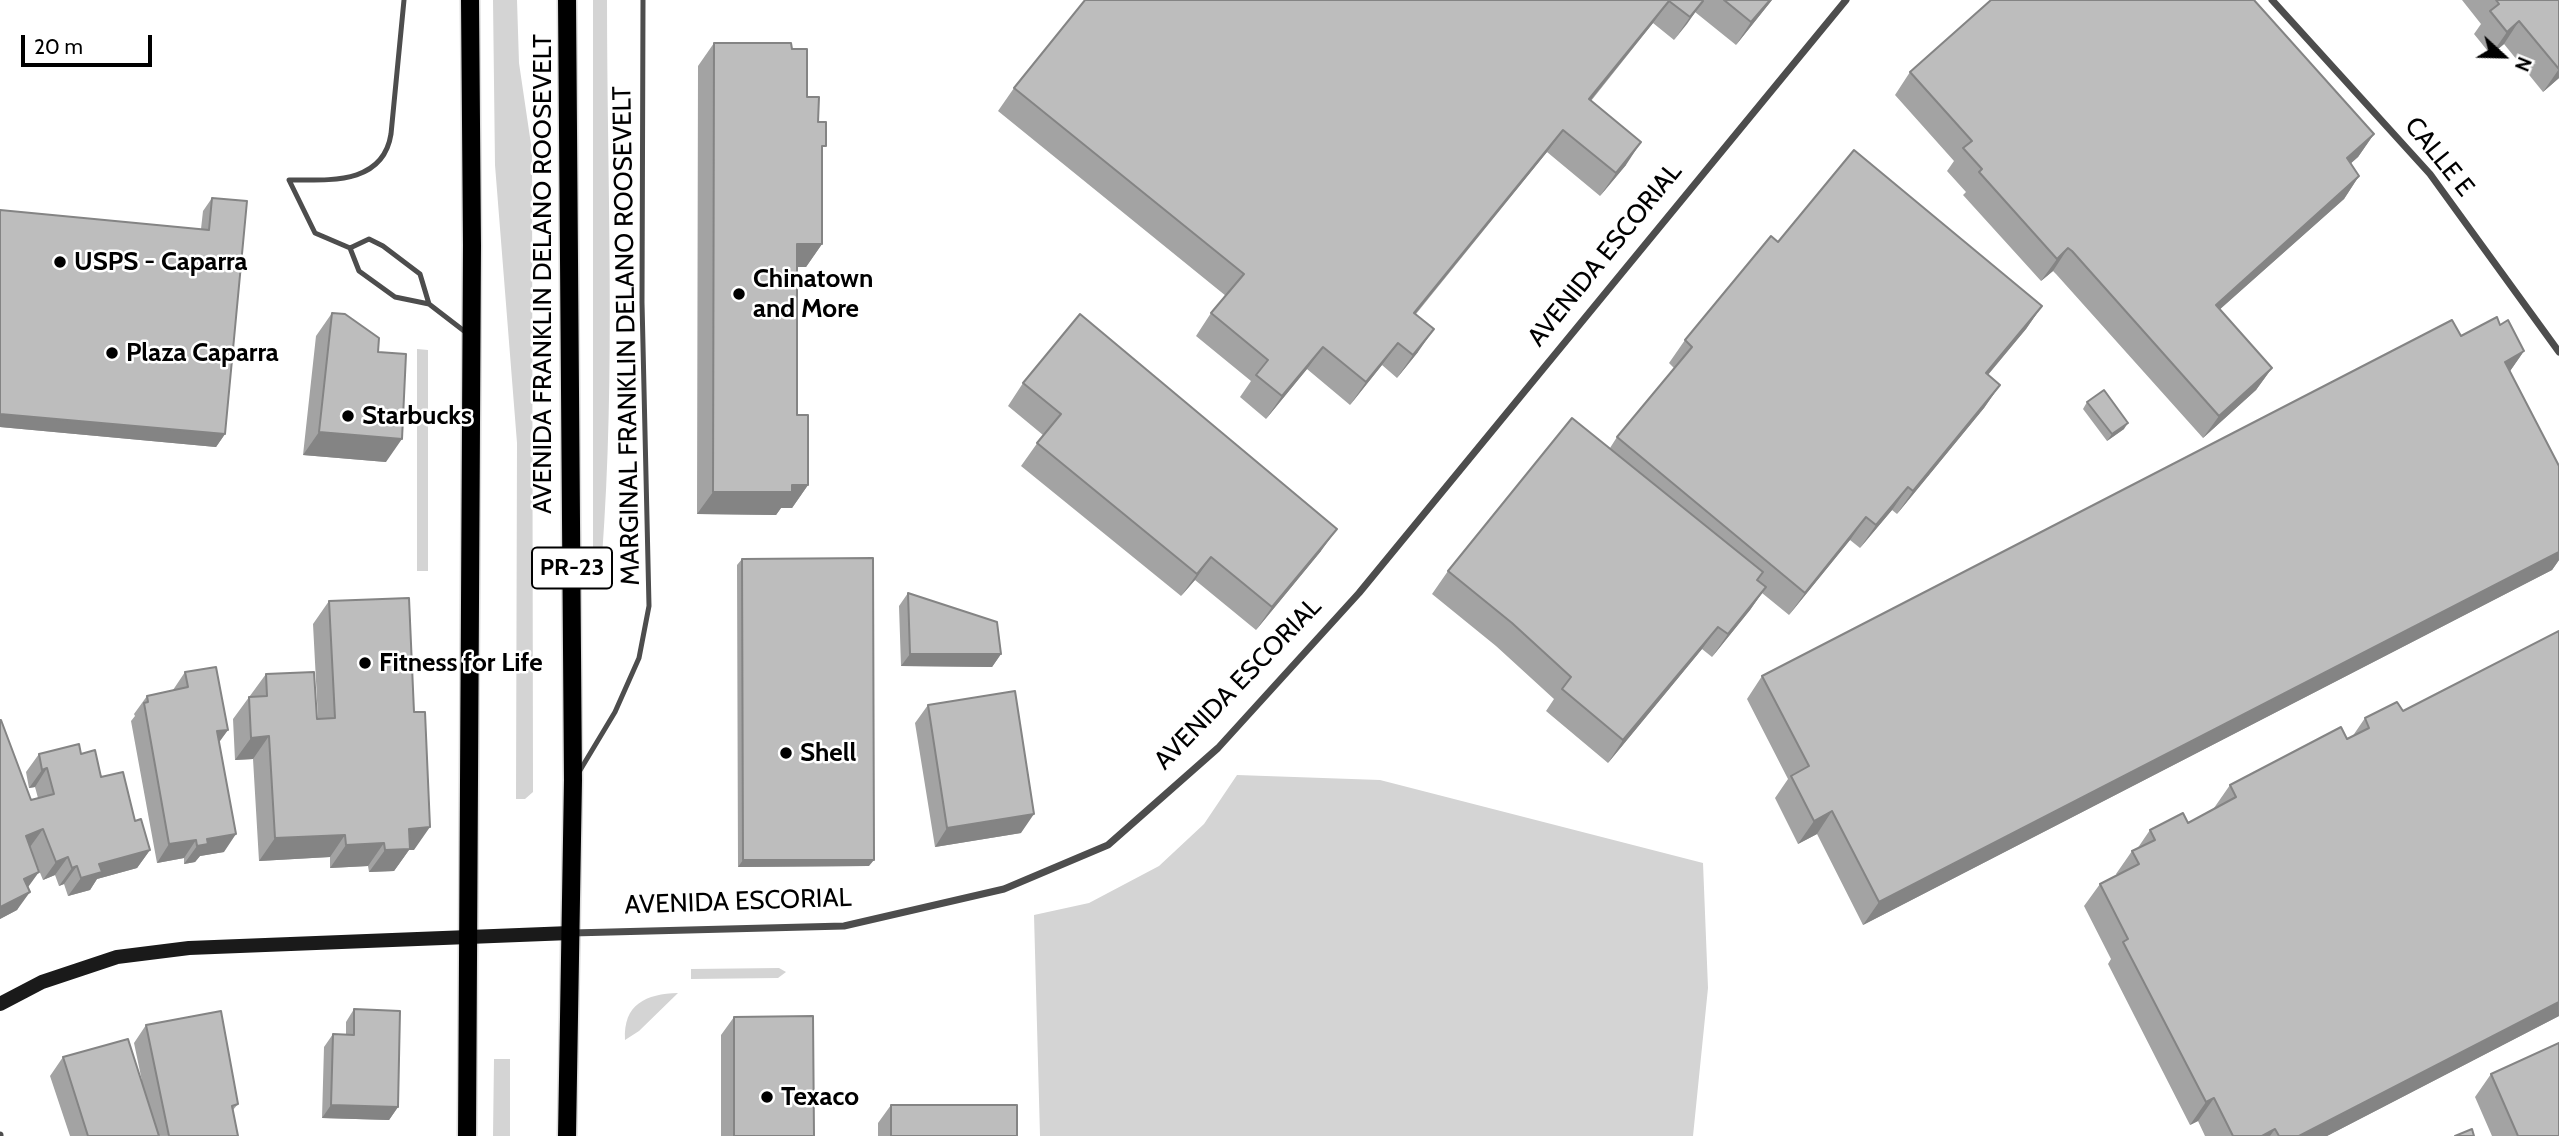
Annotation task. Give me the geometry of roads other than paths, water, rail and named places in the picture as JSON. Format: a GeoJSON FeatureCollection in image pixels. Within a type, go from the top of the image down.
{"type":"FeatureCollection","features":[{"type":"Feature","properties":{"kind":"main road"},"geometry":{"type":"LineString","coordinates":[[467,1136],[470,0]]}},
{"type":"Feature","properties":{"kind":"main road","name":"AVENIDA FRANKLIN DELANO ROOSEVELT"},"geometry":{"type":"LineString","coordinates":[[567,0],[573,780],[567,1136]]}},
{"type":"Feature","properties":{"kind":"street","name":"AVENIDA ESCORIAL"},"geometry":{"type":"LineString","coordinates":[[0,1004],[43,982],[117,957],[189,948],[467,935],[844,926],[1004,889],[1108,845],[1218,748],[1359,593],[1846,0]]}},
{"type":"Feature","properties":{"kind":"street","name":"CALLE E"},"geometry":{"type":"LineString","coordinates":[[2272,0],[2430,174],[2559,352]]}},
{"type":"Feature","properties":{"kind":"lane"},"geometry":{"type":"LineString","coordinates":[[404,0],[391,134],[386,154],[370,169],[352,178],[289,180],[315,233],[351,248],[359,271],[395,297],[429,304],[471,337]]}},
{"type":"Feature","properties":{"kind":"lane","name":"MARGINAL FRANKLIN DELANO ROOSEVELT"},"geometry":{"type":"LineString","coordinates":[[573,780],[615,712],[639,658],[649,606],[642,302],[643,0]]}},
{"type":"Feature","properties":{"kind":"lane"},"geometry":{"type":"LineString","coordinates":[[351,248],[369,239],[383,246],[419,274],[429,304]]}},
{"type":"Feature","properties":{"kind":"place","name":"USPS - Caparra"},"geometry":{"type":"Point","coordinates":[60,262]}},
{"type":"Feature","properties":{"kind":"place","name":"Chinatown and More"},"geometry":{"type":"Point","coordinates":[739,294]}},
{"type":"Feature","properties":{"kind":"place","name":"Plaza Caparra"},"geometry":{"type":"Point","coordinates":[112,353]}},
{"type":"Feature","properties":{"kind":"place","name":"Starbucks"},"geometry":{"type":"Point","coordinates":[348,416]}},
{"type":"Feature","properties":{"kind":"place","name":"Fitness for Life"},"geometry":{"type":"Point","coordinates":[365,663]}},
{"type":"Feature","properties":{"kind":"place","name":"Shell"},"geometry":{"type":"Point","coordinates":[786,753]}},
{"type":"Feature","properties":{"kind":"place","name":"Texaco"},"geometry":{"type":"Point","coordinates":[767,1097]}}]}
